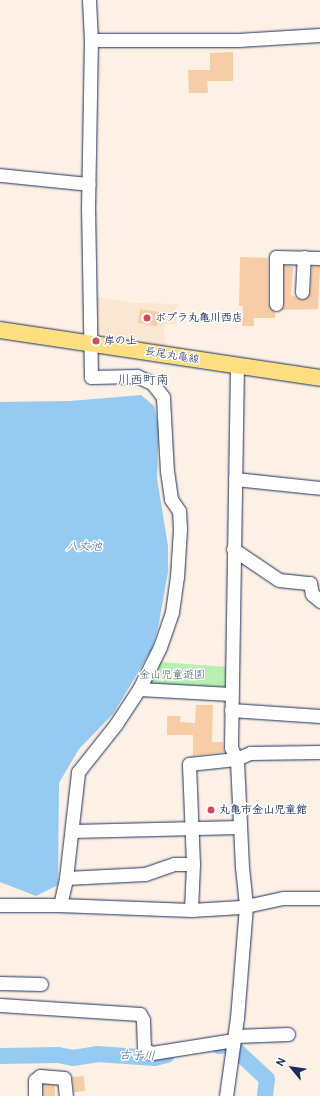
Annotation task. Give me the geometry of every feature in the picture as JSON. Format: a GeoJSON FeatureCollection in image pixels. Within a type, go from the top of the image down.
{"type":"FeatureCollection","features":[{"type":"Feature","properties":{"kind":"main road","name":"長尾丸亀線"},"geometry":{"type":"LineString","coordinates":[[0,330],[320,378]]}},
{"type":"Feature","properties":{"kind":"street"},"geometry":{"type":"LineString","coordinates":[[60,905],[66,878],[78,772],[116,724],[138,690],[160,647],[172,612],[177,577],[180,511],[171,498],[167,472],[163,397],[152,383],[137,376],[91,377],[89,343],[89,184],[91,40],[88,0]]}},
{"type":"Feature","properties":{"kind":"street"},"geometry":{"type":"LineString","coordinates":[[91,40],[238,40],[320,35]]}},
{"type":"Feature","properties":{"kind":"street"},"geometry":{"type":"LineString","coordinates":[[0,175],[89,184]]}},
{"type":"Feature","properties":{"kind":"street"},"geometry":{"type":"LineString","coordinates":[[276,304],[276,257],[320,258]]}},
{"type":"Feature","properties":{"kind":"street"},"geometry":{"type":"LineString","coordinates":[[302,292],[304,258]]}},
{"type":"Feature","properties":{"kind":"street"},"geometry":{"type":"LineString","coordinates":[[226,1096],[234,1042],[246,905],[239,827],[236,759],[231,747],[237,366]]}},
{"type":"Feature","properties":{"kind":"street"},"geometry":{"type":"LineString","coordinates":[[235,479],[320,488]]}},
{"type":"Feature","properties":{"kind":"street"},"geometry":{"type":"LineString","coordinates":[[233,549],[279,580],[310,583],[312,594],[320,601]]}},
{"type":"Feature","properties":{"kind":"street"},"geometry":{"type":"LineString","coordinates":[[138,690],[231,694]]}},
{"type":"Feature","properties":{"kind":"street"},"geometry":{"type":"LineString","coordinates":[[231,710],[320,716]]}},
{"type":"Feature","properties":{"kind":"street"},"geometry":{"type":"LineString","coordinates":[[191,910],[193,864],[189,764],[236,759],[250,753],[320,752]]}},
{"type":"Feature","properties":{"kind":"street"},"geometry":{"type":"LineString","coordinates":[[72,831],[239,827]]}},
{"type":"Feature","properties":{"kind":"street"},"geometry":{"type":"LineString","coordinates":[[66,878],[146,874],[174,864],[193,864]]}},
{"type":"Feature","properties":{"kind":"street"},"geometry":{"type":"LineString","coordinates":[[0,905],[60,905],[191,910],[246,905],[283,898],[320,898]]}},
{"type":"Feature","properties":{"kind":"street"},"geometry":{"type":"LineString","coordinates":[[0,984],[41,984]]}},
{"type":"Feature","properties":{"kind":"street"},"geometry":{"type":"LineString","coordinates":[[0,1005],[140,1014],[143,1020],[144,1049],[152,1053],[288,1034]]}},
{"type":"Feature","properties":{"kind":"street"},"geometry":{"type":"LineString","coordinates":[[36,1096],[35,1080],[40,1076],[64,1078],[66,1096]]}},
{"type":"Feature","properties":{"kind":"shaded area"},"geometry":{"type":"Polygon","coordinates":[[[91,296],[134,303],[177,304],[176,324],[164,324],[165,351],[92,339],[91,296]]]}},
{"type":"Feature","properties":{"kind":"green space","name":"金山児童遊園"},"geometry":{"type":"Polygon","coordinates":[[[160,662],[227,667],[225,687],[222,690],[149,685],[160,662]]]}},
{"type":"Feature","properties":{"kind":"water","name":"八丈池"},"geometry":{"type":"Polygon","coordinates":[[[141,395],[154,406],[159,427],[157,478],[168,546],[168,572],[158,628],[152,649],[113,714],[79,749],[59,783],[58,885],[36,896],[0,882],[0,402],[70,401],[141,395]]]}},
{"type":"Feature","properties":{"kind":"building"},"geometry":{"type":"Polygon","coordinates":[[[233,52],[233,81],[207,81],[208,93],[189,93],[188,70],[210,70],[210,53],[233,52]]]}},
{"type":"Feature","properties":{"kind":"building"},"geometry":{"type":"Polygon","coordinates":[[[240,257],[268,258],[268,304],[275,312],[275,318],[254,318],[254,326],[242,326],[243,306],[239,306],[240,257]]]}},
{"type":"Feature","properties":{"kind":"building"},"geometry":{"type":"Polygon","coordinates":[[[284,265],[293,267],[291,295],[302,300],[310,293],[312,266],[320,266],[318,309],[281,310],[284,304],[284,265]]]}},
{"type":"Feature","properties":{"kind":"building"},"geometry":{"type":"Polygon","coordinates":[[[140,309],[159,312],[157,326],[138,323],[140,309]]]}},
{"type":"Feature","properties":{"kind":"building"},"geometry":{"type":"Polygon","coordinates":[[[196,705],[213,705],[212,742],[223,742],[224,752],[193,756],[193,735],[167,735],[167,716],[181,716],[180,722],[195,723],[196,705]]]}},
{"type":"Feature","properties":{"kind":"building"},"geometry":{"type":"Polygon","coordinates":[[[84,1076],[85,1091],[74,1092],[72,1077],[84,1076]]]}},
{"type":"Feature","properties":{"kind":"building"},"geometry":{"type":"Polygon","coordinates":[[[43,1084],[55,1085],[55,1096],[43,1096],[43,1084]]]}},
{"type":"Feature","properties":{"kind":"waterway","name":"古子川"},"geometry":{"type":"LineString","coordinates":[[219,1046],[225,1045],[236,1050],[267,1079],[265,1096]]}},
{"type":"Feature","properties":{"kind":"waterway","name":"古子川"},"geometry":{"type":"LineString","coordinates":[[0,1056],[58,1055],[73,1058],[97,1054],[155,1058],[167,1055]]}},
{"type":"Feature","properties":{"kind":"place","name":"ポプラ丸亀川西店"},"geometry":{"type":"Point","coordinates":[147,318]}},
{"type":"Feature","properties":{"kind":"place","name":"岸の上"},"geometry":{"type":"Point","coordinates":[96,341]}},
{"type":"Feature","properties":{"kind":"place","name":"丸亀市金山児童館"},"geometry":{"type":"Point","coordinates":[211,810]}},
{"type":"Feature","properties":{"kind":"district","name":"川西町南"},"geometry":{"type":"Point","coordinates":[143,380]}}]}
